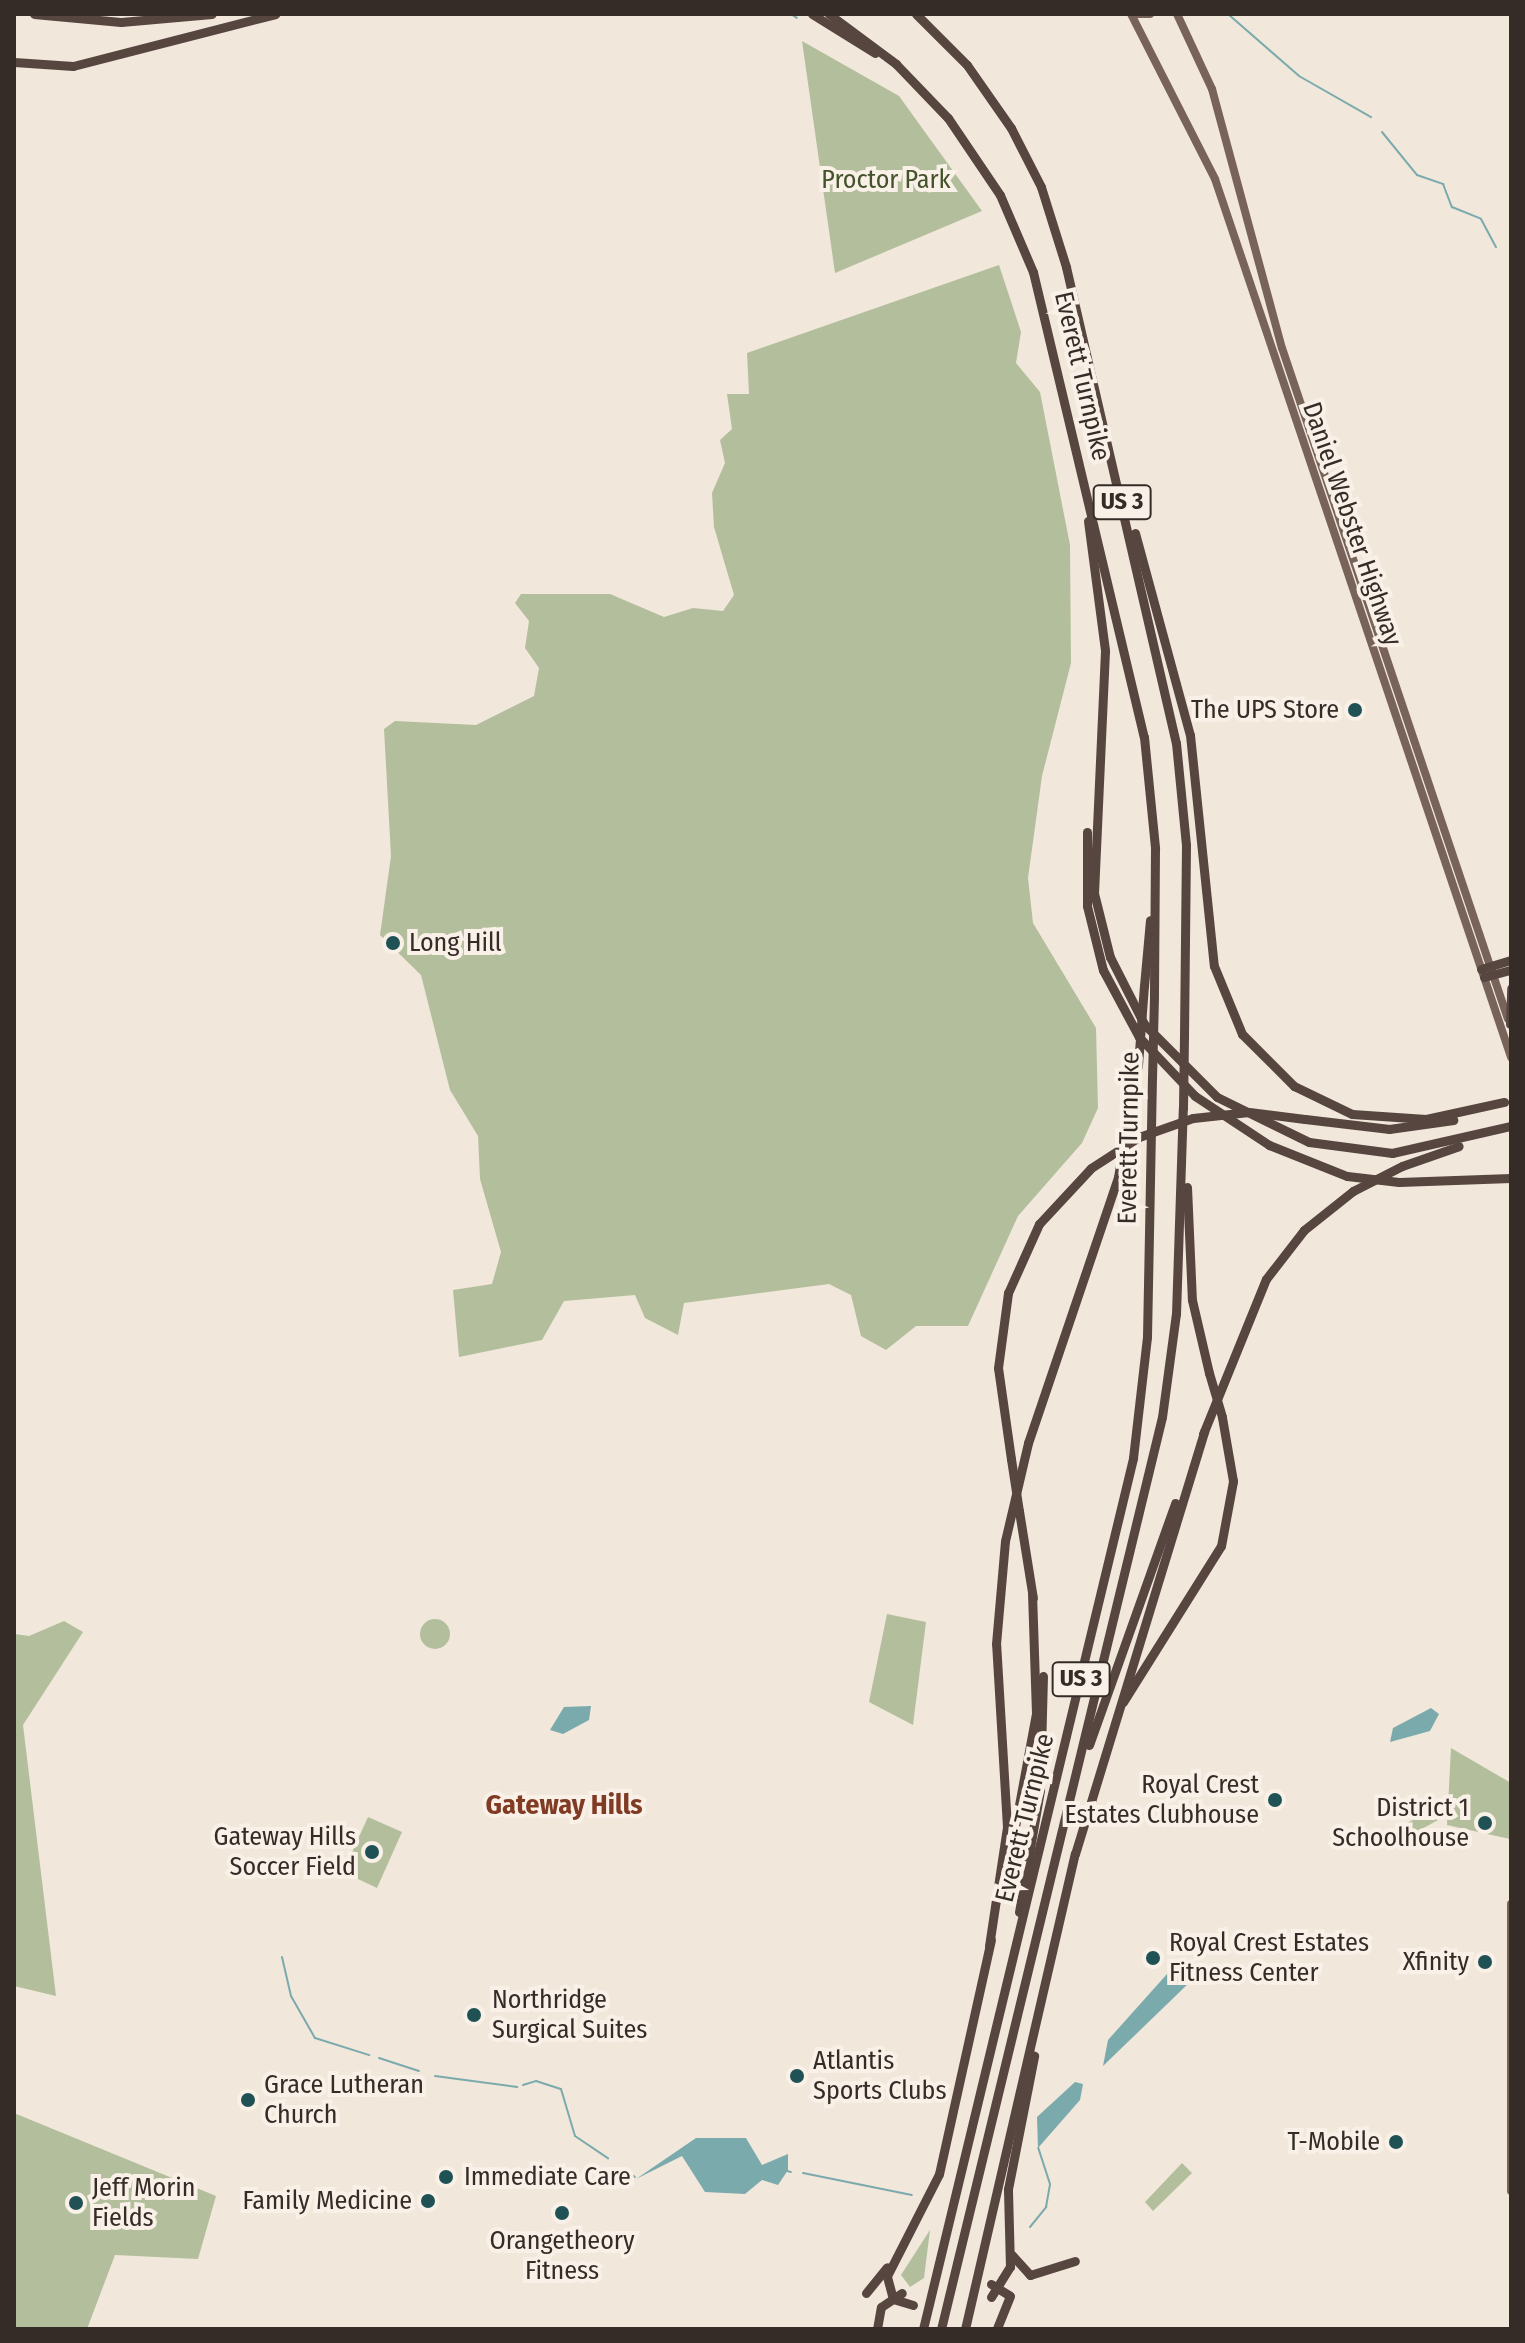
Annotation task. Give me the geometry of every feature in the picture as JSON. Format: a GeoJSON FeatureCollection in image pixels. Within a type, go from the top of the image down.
{"type":"FeatureCollection","features":[{"type":"Feature","properties":{"kind":"highway"},"geometry":{"type":"LineString","coordinates":[[34,14],[121,22],[212,14]]}},
{"type":"Feature","properties":{"kind":"highway"},"geometry":{"type":"LineString","coordinates":[[14,70],[62,67],[275,14]]}},
{"type":"Feature","properties":{"kind":"highway"},"geometry":{"type":"LineString","coordinates":[[812,14],[936,104]]}},
{"type":"Feature","properties":{"kind":"highway","name":"Everett Turnpike"},"geometry":{"type":"LineString","coordinates":[[829,14],[936,104],[986,171],[1024,246],[1089,498],[1142,728],[1155,857],[1147,1328],[1135,1449],[924,2326]]}},
{"type":"Feature","properties":{"kind":"highway","name":"Everett Turnpike"},"geometry":{"type":"LineString","coordinates":[[916,14],[989,94],[1033,170],[1062,249],[1178,752],[1186,845],[1183,1108],[1166,1398],[942,2324]]}},
{"type":"Feature","properties":{"kind":"highway"},"geometry":{"type":"LineString","coordinates":[[14,62],[62,67]]}},
{"type":"Feature","properties":{"kind":"highway"},"geometry":{"type":"LineString","coordinates":[[1105,431],[1184,707],[1212,957],[1237,1026],[1287,1081],[1352,1114],[1417,1119],[1508,1100]]}},
{"type":"Feature","properties":{"kind":"highway"},"geometry":{"type":"LineString","coordinates":[[1089,498],[1105,642],[1092,856],[1102,930],[1135,1009],[1187,1073],[1265,1126],[1345,1151],[1420,1150],[1511,1126]]}},
{"type":"Feature","properties":{"kind":"highway"},"geometry":{"type":"LineString","coordinates":[[1098,753],[1084,862],[1091,934],[1121,1008],[1170,1074],[1244,1131],[1329,1171],[1393,1182],[1511,1178]]}},
{"type":"Feature","properties":{"kind":"highway"},"geometry":{"type":"LineString","coordinates":[[989,1946],[1007,1819],[996,1644],[1005,1541],[1028,1443],[1118,1177],[1138,1065],[1155,857]]}},
{"type":"Feature","properties":{"kind":"highway"},"geometry":{"type":"LineString","coordinates":[[1494,971],[1511,960]]}},
{"type":"Feature","properties":{"kind":"highway"},"geometry":{"type":"LineString","coordinates":[[1482,973],[1511,970]]}},
{"type":"Feature","properties":{"kind":"highway"},"geometry":{"type":"LineString","coordinates":[[1511,988],[1511,1025]]}},
{"type":"Feature","properties":{"kind":"highway"},"geometry":{"type":"LineString","coordinates":[[1000,2013],[1042,1767],[1042,1665],[998,1368],[1008,1293],[1039,1224],[1091,1168],[1139,1137],[1193,1118],[1249,1112],[1408,1128],[1508,1100]]}},
{"type":"Feature","properties":{"kind":"highway"},"geometry":{"type":"LineString","coordinates":[[1107,1746],[1139,1669],[1205,1579],[1225,1537],[1233,1481],[1222,1417],[1192,1300],[1183,1108]]}},
{"type":"Feature","properties":{"kind":"highway"},"geometry":{"type":"LineString","coordinates":[[1063,1827],[1120,1648],[1266,1279],[1304,1230],[1353,1191],[1402,1166],[1511,1126]]}},
{"type":"Feature","properties":{"kind":"highway"},"geometry":{"type":"LineString","coordinates":[[965,2327],[1044,1990],[1107,1746],[1204,1431]]}},
{"type":"Feature","properties":{"kind":"highway"},"geometry":{"type":"LineString","coordinates":[[913,2305],[898,2296],[887,2276],[939,2174],[1034,1736],[1032,1594]]}},
{"type":"Feature","properties":{"kind":"highway"},"geometry":{"type":"LineString","coordinates":[[997,2329],[1010,2300],[1003,2288],[1010,2245],[1009,2180],[1044,1990]]}},
{"type":"Feature","properties":{"kind":"highway"},"geometry":{"type":"LineString","coordinates":[[866,2293],[906,2242]]}},
{"type":"Feature","properties":{"kind":"highway"},"geometry":{"type":"LineString","coordinates":[[1010,2245],[1017,2266],[1030,2275],[1075,2261]]}},
{"type":"Feature","properties":{"kind":"highway"},"geometry":{"type":"LineString","coordinates":[[991,2284],[1003,2288]]}},
{"type":"Feature","properties":{"kind":"highway"},"geometry":{"type":"LineString","coordinates":[[991,2297],[1003,2288]]}},
{"type":"Feature","properties":{"kind":"highway"},"geometry":{"type":"LineString","coordinates":[[877,2329],[881,2307],[898,2296]]}},
{"type":"Feature","properties":{"kind":"main road"},"geometry":{"type":"LineString","coordinates":[[1133,14],[1150,14]]}},
{"type":"Feature","properties":{"kind":"main road","name":"Daniel Webster Highway"},"geometry":{"type":"LineString","coordinates":[[1133,14],[1182,101],[1220,193],[1511,1057]]}},
{"type":"Feature","properties":{"kind":"main road","name":"Daniel Webster Highway"},"geometry":{"type":"LineString","coordinates":[[1177,14],[1212,89],[1301,406],[1511,1025]]}},
{"type":"Feature","properties":{"kind":"main road"},"geometry":{"type":"LineString","coordinates":[[1511,1904],[1511,2191]]}},
{"type":"Feature","properties":{"kind":"green space","name":"Proctor Park"},"geometry":{"type":"Polygon","coordinates":[[[802,41],[899,96],[982,211],[835,273],[802,41]]]}},
{"type":"Feature","properties":{"kind":"green space"},"geometry":{"type":"Polygon","coordinates":[[[999,265],[1021,332],[1016,363],[1040,392],[1070,545],[1071,663],[1042,776],[1028,878],[1033,923],[1096,1028],[1098,1108],[1082,1143],[1018,1216],[968,1326],[916,1326],[886,1350],[861,1336],[851,1295],[829,1284],[684,1303],[678,1335],[645,1318],[635,1295],[564,1301],[542,1340],[459,1357],[453,1290],[492,1284],[501,1252],[480,1179],[478,1136],[450,1090],[421,975],[380,935],[391,856],[384,729],[395,721],[476,725],[534,696],[539,668],[525,648],[529,621],[515,603],[521,594],[610,594],[664,617],[693,608],[723,611],[734,595],[714,527],[712,493],[725,463],[720,440],[732,429],[727,394],[749,394],[747,353],[999,265]]]}},
{"type":"Feature","properties":{"kind":"green space"},"geometry":{"type":"Polygon","coordinates":[[[887,1614],[926,1622],[913,1725],[869,1702],[887,1614]]]}},
{"type":"Feature","properties":{"kind":"green space"},"geometry":{"type":"Polygon","coordinates":[[[435,1619],[446,1623],[450,1634],[446,1645],[435,1649],[424,1645],[420,1634],[424,1623],[435,1619]]]}},
{"type":"Feature","properties":{"kind":"green space"},"geometry":{"type":"Polygon","coordinates":[[[64,1621],[83,1632],[23,1725],[56,1996],[14,1986],[14,1622],[15,1634],[29,1636],[64,1621]]]}},
{"type":"Feature","properties":{"kind":"green space"},"geometry":{"type":"Polygon","coordinates":[[[1451,1748],[1511,1783],[1510,1839],[1447,1825],[1451,1748]]]}},
{"type":"Feature","properties":{"kind":"green space"},"geometry":{"type":"Polygon","coordinates":[[[1434,1808],[1440,1819],[1392,1845],[1386,1835],[1434,1808]]]}},
{"type":"Feature","properties":{"kind":"green space","name":"Gateway Hills Soccer Field"},"geometry":{"type":"Polygon","coordinates":[[[368,1817],[402,1832],[377,1888],[343,1872],[368,1817]]]}},
{"type":"Feature","properties":{"kind":"green space"},"geometry":{"type":"Polygon","coordinates":[[[14,2113],[216,2196],[198,2259],[115,2255],[87,2329],[14,2329],[14,2113]]]}},
{"type":"Feature","properties":{"kind":"green space"},"geometry":{"type":"Polygon","coordinates":[[[1182,2163],[1192,2173],[1153,2211],[1145,2202],[1182,2163]]]}},
{"type":"Feature","properties":{"kind":"green space"},"geometry":{"type":"Polygon","coordinates":[[[930,2230],[924,2278],[910,2287],[901,2275],[930,2230]]]}},
{"type":"Feature","properties":{"kind":"water"},"geometry":{"type":"Polygon","coordinates":[[[591,1706],[589,1720],[563,1734],[550,1730],[564,1707],[591,1706]]]}},
{"type":"Feature","properties":{"kind":"water"},"geometry":{"type":"Polygon","coordinates":[[[1431,1708],[1439,1714],[1430,1731],[1390,1742],[1393,1728],[1431,1708]]]}},
{"type":"Feature","properties":{"kind":"water"},"geometry":{"type":"Polygon","coordinates":[[[1176,1964],[1191,1981],[1103,2066],[1108,2040],[1176,1964]]]}},
{"type":"Feature","properties":{"kind":"water"},"geometry":{"type":"Polygon","coordinates":[[[1075,2082],[1083,2084],[1080,2100],[1038,2148],[1037,2117],[1075,2082]]]}},
{"type":"Feature","properties":{"kind":"water"},"geometry":{"type":"Polygon","coordinates":[[[696,2138],[746,2138],[762,2165],[788,2154],[788,2170],[778,2185],[762,2180],[745,2194],[705,2192],[682,2156],[636,2179],[696,2138]]]}},
{"type":"Feature","properties":{"kind":"waterway"},"geometry":{"type":"LineString","coordinates":[[791,14],[797,18]]}},
{"type":"Feature","properties":{"kind":"waterway"},"geometry":{"type":"LineString","coordinates":[[1228,14],[1299,76],[1371,117]]}},
{"type":"Feature","properties":{"kind":"waterway"},"geometry":{"type":"LineString","coordinates":[[1382,132],[1417,175],[1443,184],[1452,207],[1481,219],[1496,247]]}},
{"type":"Feature","properties":{"kind":"waterway"},"geometry":{"type":"LineString","coordinates":[[282,1957],[291,1996],[315,2038],[369,2055]]}},
{"type":"Feature","properties":{"kind":"waterway"},"geometry":{"type":"LineString","coordinates":[[379,2058],[419,2071]]}},
{"type":"Feature","properties":{"kind":"waterway"},"geometry":{"type":"LineString","coordinates":[[435,2076],[517,2087]]}},
{"type":"Feature","properties":{"kind":"waterway"},"geometry":{"type":"LineString","coordinates":[[523,2085],[536,2081],[561,2089],[575,2136],[608,2158]]}},
{"type":"Feature","properties":{"kind":"waterway"},"geometry":{"type":"LineString","coordinates":[[1030,2227],[1046,2207],[1050,2184],[1038,2148]]}},
{"type":"Feature","properties":{"kind":"waterway"},"geometry":{"type":"LineString","coordinates":[[625,2170],[635,2177]]}},
{"type":"Feature","properties":{"kind":"waterway"},"geometry":{"type":"LineString","coordinates":[[787,2171],[791,2172]]}},
{"type":"Feature","properties":{"kind":"waterway"},"geometry":{"type":"LineString","coordinates":[[803,2173],[912,2195]]}},
{"type":"Feature","properties":{"kind":"place","name":"The UPS Store"},"geometry":{"type":"Point","coordinates":[1355,710]}},
{"type":"Feature","properties":{"kind":"place","name":"Long Hill"},"geometry":{"type":"Point","coordinates":[393,943]}},
{"type":"Feature","properties":{"kind":"place","name":"Royal Crest Estates Clubhouse"},"geometry":{"type":"Point","coordinates":[1275,1800]}},
{"type":"Feature","properties":{"kind":"place","name":"District 1 Schoolhouse"},"geometry":{"type":"Point","coordinates":[1485,1823]}},
{"type":"Feature","properties":{"kind":"place","name":"Gateway Hills Soccer Field"},"geometry":{"type":"Point","coordinates":[372,1852]}},
{"type":"Feature","properties":{"kind":"place","name":"Royal Crest Estates Fitness Center"},"geometry":{"type":"Point","coordinates":[1153,1958]}},
{"type":"Feature","properties":{"kind":"place","name":"Xfinity"},"geometry":{"type":"Point","coordinates":[1485,1962]}},
{"type":"Feature","properties":{"kind":"place","name":"Northridge Surgical Suites"},"geometry":{"type":"Point","coordinates":[474,2015]}},
{"type":"Feature","properties":{"kind":"place","name":"Atlantis Sports Clubs"},"geometry":{"type":"Point","coordinates":[797,2076]}},
{"type":"Feature","properties":{"kind":"place","name":"Grace Lutheran Church"},"geometry":{"type":"Point","coordinates":[248,2100]}},
{"type":"Feature","properties":{"kind":"place","name":"T-Mobile"},"geometry":{"type":"Point","coordinates":[1396,2142]}},
{"type":"Feature","properties":{"kind":"place","name":"Immediate Care"},"geometry":{"type":"Point","coordinates":[446,2177]}},
{"type":"Feature","properties":{"kind":"place","name":"Family Medicine"},"geometry":{"type":"Point","coordinates":[428,2201]}},
{"type":"Feature","properties":{"kind":"place","name":"Jeff Morin Fields"},"geometry":{"type":"Point","coordinates":[76,2203]}},
{"type":"Feature","properties":{"kind":"place","name":"Orangetheory Fitness"},"geometry":{"type":"Point","coordinates":[562,2213]}},
{"type":"Feature","properties":{"kind":"district","name":"Gateway Hills"},"geometry":{"type":"Point","coordinates":[564,1805]}}]}
